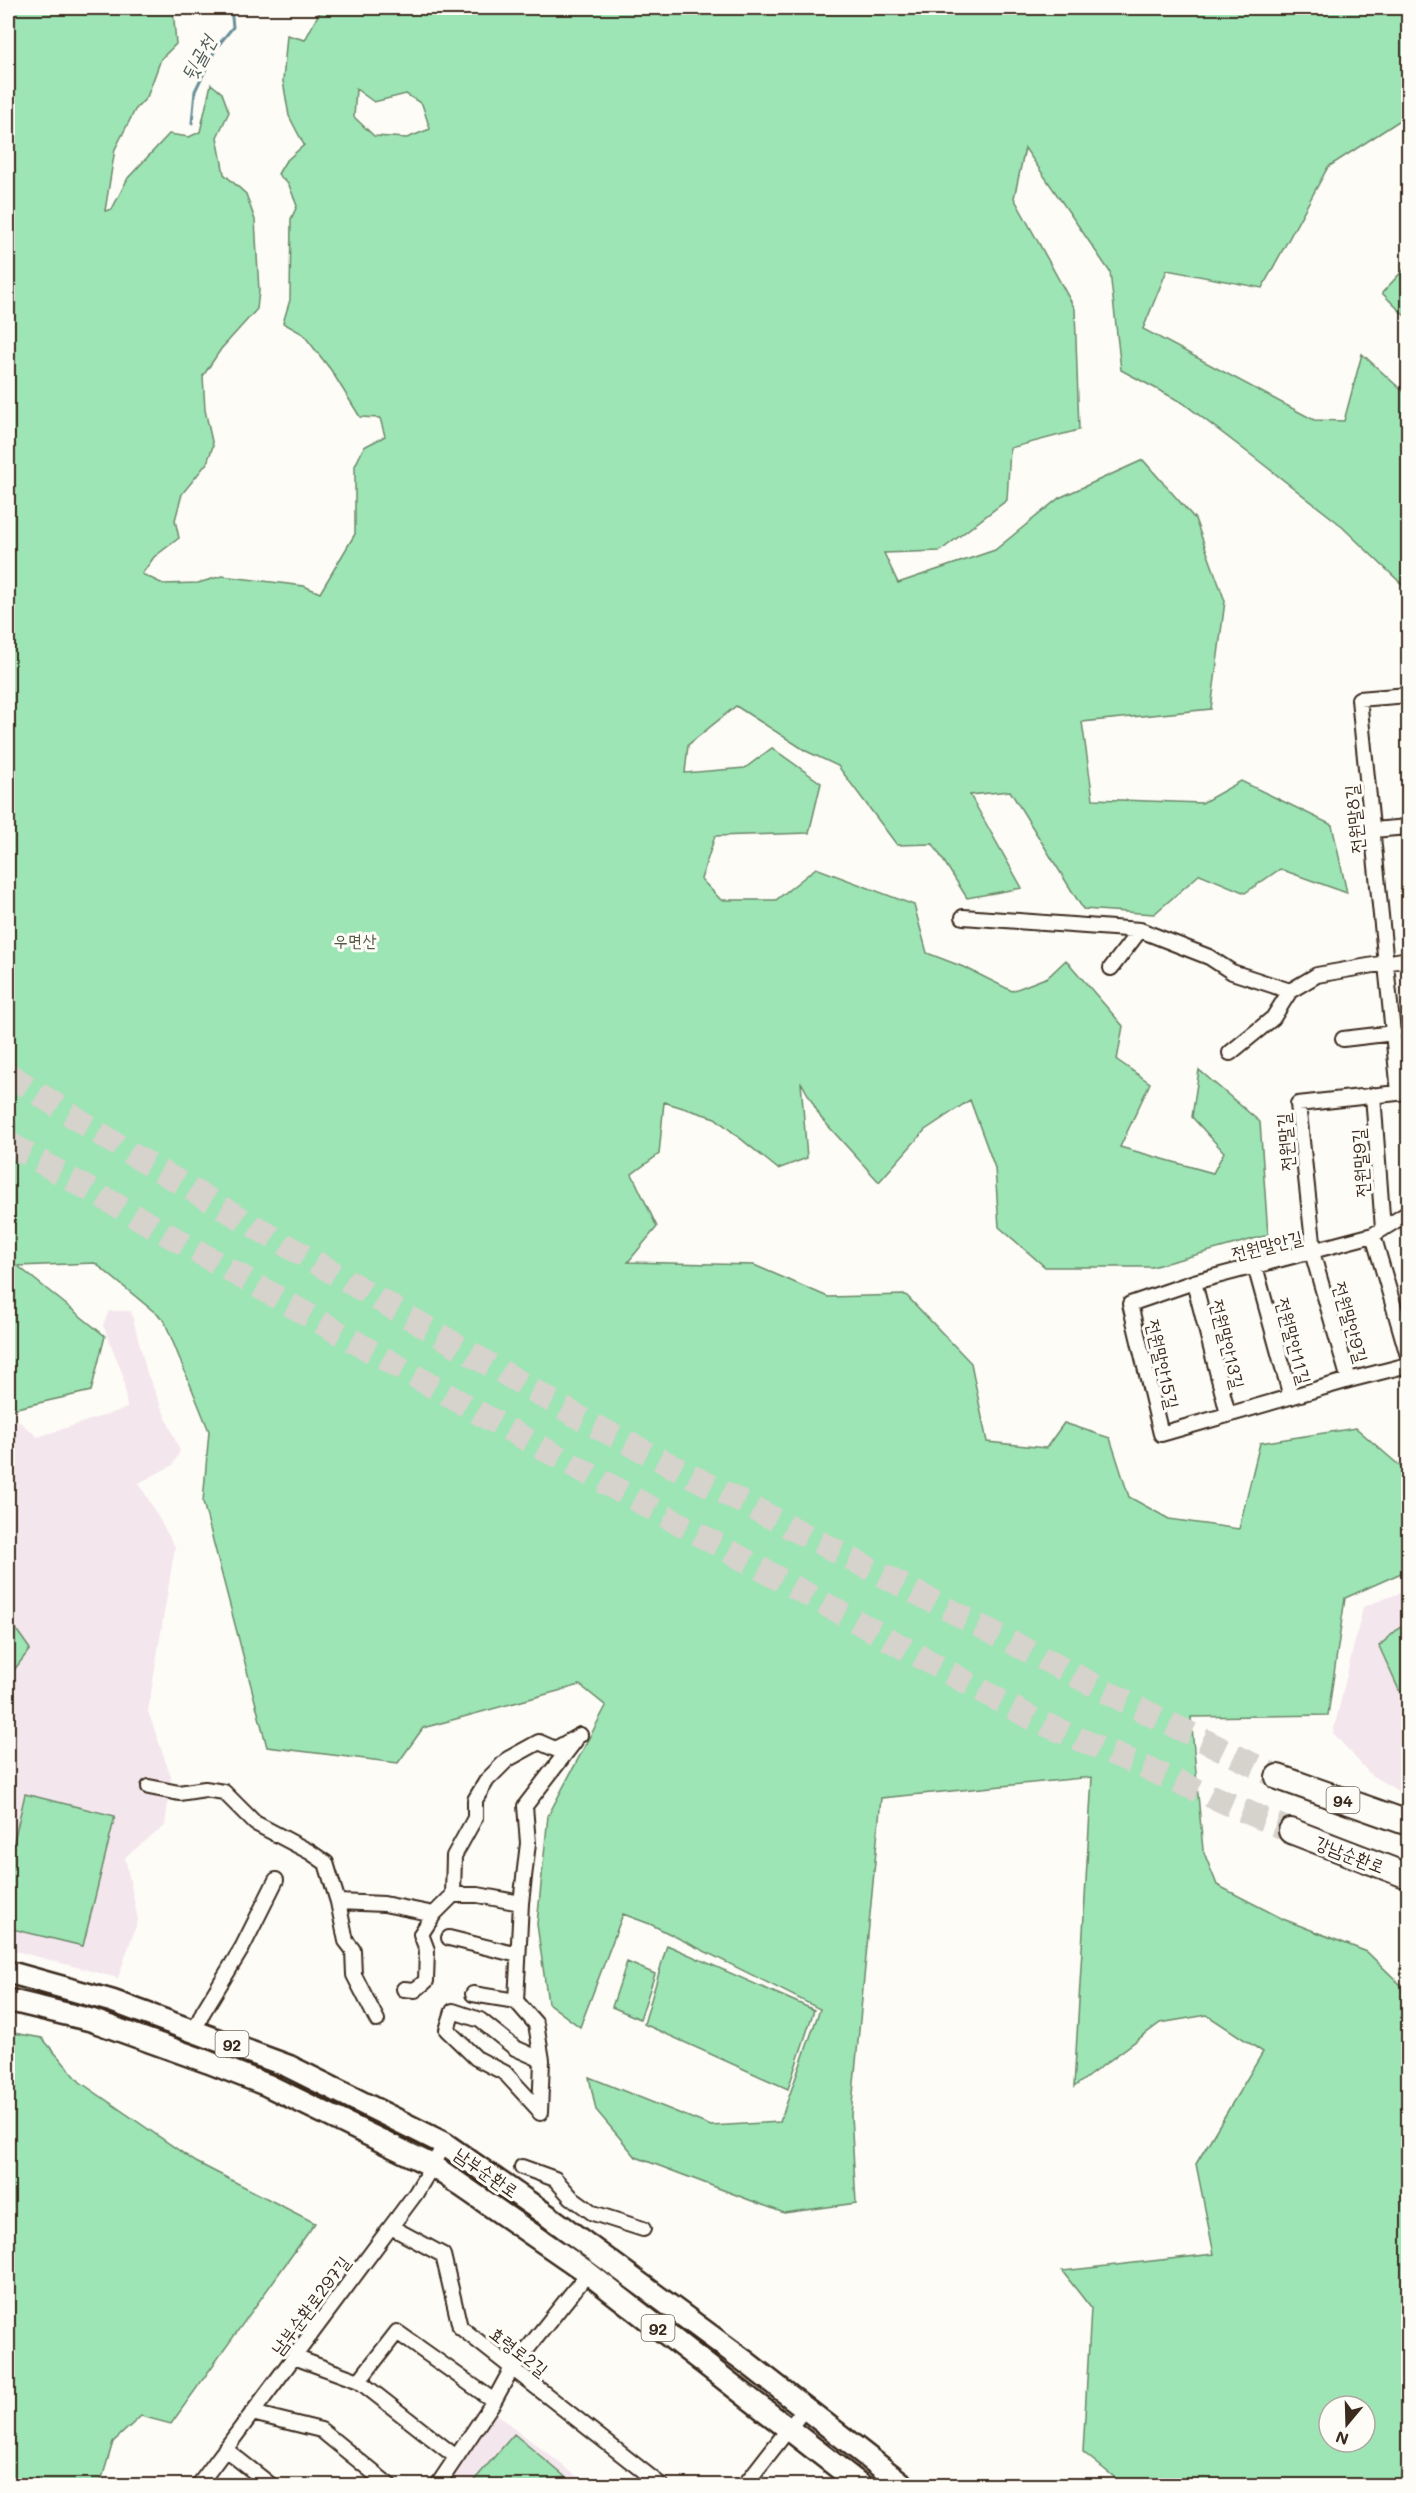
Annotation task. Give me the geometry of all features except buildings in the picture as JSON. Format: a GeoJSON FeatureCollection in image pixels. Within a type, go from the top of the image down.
{"type":"FeatureCollection","features":[{"type":"Feature","properties":{"kind":"highway","name":"94"},"geometry":{"type":"LineString","coordinates":[[1278,1777],[1408,1822]]}},
{"type":"Feature","properties":{"kind":"highway","name":"강남순환로"},"geometry":{"type":"LineString","coordinates":[[1291,1831],[1408,1876]]}},
{"type":"Feature","properties":{"kind":"main road","name":"남부순환로"},"geometry":{"type":"LineString","coordinates":[[8,1972],[112,2001],[288,2066],[445,2144],[551,2218],[805,2408],[905,2486]]}},
{"type":"Feature","properties":{"kind":"main road","name":"남부순환로"},"geometry":{"type":"LineString","coordinates":[[8,2001],[91,2020],[208,2062],[267,2085],[433,2166],[588,2273],[862,2486]]}},
{"type":"Feature","properties":{"kind":"street","name":"전원말8길"},"geometry":{"type":"LineString","coordinates":[[1404,1092],[1394,1033],[1359,699],[1408,695]]}},
{"type":"Feature","properties":{"kind":"street"},"geometry":{"type":"LineString","coordinates":[[1373,830],[1408,827]]}},
{"type":"Feature","properties":{"kind":"street"},"geometry":{"type":"LineString","coordinates":[[963,917],[1140,930],[1209,957],[1232,972],[1290,991]]}},
{"type":"Feature","properties":{"kind":"street"},"geometry":{"type":"LineString","coordinates":[[1112,968],[1140,930]]}},
{"type":"Feature","properties":{"kind":"street"},"geometry":{"type":"LineString","coordinates":[[1230,1053],[1273,1018],[1290,991],[1317,975],[1386,961],[1408,959]]}},
{"type":"Feature","properties":{"kind":"street"},"geometry":{"type":"LineString","coordinates":[[1343,1039],[1394,1033]]}},
{"type":"Feature","properties":{"kind":"street","name":"전원말길"},"geometry":{"type":"LineString","coordinates":[[1313,1251],[1298,1104],[1404,1092]]}},
{"type":"Feature","properties":{"kind":"street","name":"전원말9길"},"geometry":{"type":"LineString","coordinates":[[1373,1095],[1378,1232],[1408,1356]]}},
{"type":"Feature","properties":{"kind":"street","name":"전원말안길"},"geometry":{"type":"LineString","coordinates":[[1130,1304],[1194,1282],[1378,1232],[1408,1213]]}},
{"type":"Feature","properties":{"kind":"street","name":"전원말안9길"},"geometry":{"type":"LineString","coordinates":[[1291,1397],[1349,1380],[1313,1251]]}},
{"type":"Feature","properties":{"kind":"street","name":"전원말안11길"},"geometry":{"type":"LineString","coordinates":[[1228,1414],[1291,1397],[1255,1266]]}},
{"type":"Feature","properties":{"kind":"street","name":"전원말안13길"},"geometry":{"type":"LineString","coordinates":[[1194,1282],[1228,1414]]}},
{"type":"Feature","properties":{"kind":"street","name":"전원말안15길"},"geometry":{"type":"LineString","coordinates":[[1130,1304],[1161,1434],[1228,1414]]}},
{"type":"Feature","properties":{"kind":"street"},"geometry":{"type":"LineString","coordinates":[[1349,1380],[1408,1365]]}},
{"type":"Feature","properties":{"kind":"street"},"geometry":{"type":"LineString","coordinates":[[404,1989],[415,1990],[426,1981],[427,1950],[421,1935],[434,1914],[453,1895],[454,1856],[475,1818],[475,1800],[487,1780],[508,1759],[538,1742],[555,1749],[580,1735],[525,1806],[528,1843],[521,1903],[516,2001]]}},
{"type":"Feature","properties":{"kind":"street"},"geometry":{"type":"LineString","coordinates":[[149,1787],[179,1793],[205,1789],[224,1792],[255,1823],[326,1863],[338,1902],[346,1941],[353,1950],[354,1975],[377,2020]]}},
{"type":"Feature","properties":{"kind":"street"},"geometry":{"type":"LineString","coordinates":[[195,2030],[203,2012],[242,1948],[276,1880]]}},
{"type":"Feature","properties":{"kind":"street"},"geometry":{"type":"LineString","coordinates":[[453,1895],[478,1895],[521,1903]]}},
{"type":"Feature","properties":{"kind":"street"},"geometry":{"type":"LineString","coordinates":[[338,1902],[384,1904],[434,1914]]}},
{"type":"Feature","properties":{"kind":"street"},"geometry":{"type":"LineString","coordinates":[[449,1938],[518,1955]]}},
{"type":"Feature","properties":{"kind":"street"},"geometry":{"type":"LineString","coordinates":[[473,1994],[516,2001],[536,2024],[542,2060],[540,2114],[505,2073],[476,2058],[447,2030],[453,2011],[480,2020],[515,2048],[542,2060]]}},
{"type":"Feature","properties":{"kind":"street","name":"남부순환로297길"},"geometry":{"type":"LineString","coordinates":[[198,2486],[417,2193],[445,2144]]}},
{"type":"Feature","properties":{"kind":"street"},"geometry":{"type":"LineString","coordinates":[[522,2167],[555,2179],[571,2197],[593,2213],[643,2229]]}},
{"type":"Feature","properties":{"kind":"street","name":"효령로2길"},"geometry":{"type":"LineString","coordinates":[[391,2227],[443,2255],[460,2327],[662,2486]]}},
{"type":"Feature","properties":{"kind":"street"},"geometry":{"type":"LineString","coordinates":[[437,2486],[494,2401],[512,2368],[588,2273]]}},
{"type":"Feature","properties":{"kind":"street"},"geometry":{"type":"LineString","coordinates":[[359,2381],[397,2332],[494,2401]]}},
{"type":"Feature","properties":{"kind":"street"},"geometry":{"type":"LineString","coordinates":[[294,2356],[359,2381],[456,2457]]}},
{"type":"Feature","properties":{"kind":"street"},"geometry":{"type":"LineString","coordinates":[[744,2486],[805,2408]]}},
{"type":"Feature","properties":{"kind":"street"},"geometry":{"type":"LineString","coordinates":[[252,2413],[321,2430],[390,2486]]}},
{"type":"Feature","properties":{"kind":"street"},"geometry":{"type":"LineString","coordinates":[[225,2450],[272,2486]]}},
{"type":"Feature","properties":{"kind":"shaded area"},"geometry":{"type":"Polygon","coordinates":[[[109,1311],[131,1311],[147,1373],[180,1451],[173,1465],[139,1483],[175,1547],[148,1711],[171,1777],[165,1826],[125,1857],[138,1920],[118,1978],[8,1949],[8,1678],[30,1649],[8,1618],[8,1423],[15,1418],[38,1437],[127,1408],[123,1375],[103,1325],[109,1311]]]}},
{"type":"Feature","properties":{"kind":"shaded area"},"geometry":{"type":"Polygon","coordinates":[[[1408,1590],[1408,1797],[1371,1775],[1333,1733],[1363,1607],[1408,1590]]]}},
{"type":"Feature","properties":{"kind":"shaded area"},"geometry":{"type":"Polygon","coordinates":[[[491,2410],[588,2485],[439,2486],[491,2410]]]}},
{"type":"Feature","properties":{"kind":"green space","name":"우면산"},"geometry":{"type":"Polygon","coordinates":[[[8,8],[123,8],[128,13],[148,8],[173,8],[176,44],[161,59],[147,97],[135,110],[115,149],[105,211],[112,209],[128,178],[169,134],[189,137],[200,132],[211,84],[222,93],[229,112],[217,137],[224,174],[246,194],[255,220],[259,291],[257,309],[221,349],[203,376],[205,410],[213,446],[207,463],[182,494],[175,520],[179,538],[154,557],[142,574],[163,584],[198,583],[222,576],[304,586],[320,593],[355,534],[355,466],[364,447],[385,436],[380,418],[360,417],[331,370],[303,334],[283,323],[290,300],[291,219],[297,206],[289,185],[278,174],[285,162],[304,145],[289,116],[283,81],[287,35],[305,40],[319,13],[331,8],[1408,8],[1408,115],[1328,167],[1262,288],[1167,270],[1143,329],[1314,420],[1344,421],[1362,354],[1408,396],[1408,590],[1337,522],[1259,461],[1183,403],[1121,370],[1110,272],[1025,148],[1014,198],[1075,309],[1079,430],[1010,448],[1007,500],[940,551],[884,553],[898,583],[995,550],[1059,498],[1143,460],[1195,519],[1225,601],[1211,709],[1082,722],[1093,799],[1202,803],[1241,781],[1332,825],[1347,893],[1280,869],[1245,893],[1200,874],[1154,914],[1083,909],[1010,791],[970,795],[1022,888],[967,898],[933,844],[897,845],[838,766],[806,751],[736,706],[688,745],[685,773],[745,768],[772,748],[821,783],[809,833],[715,836],[701,879],[721,900],[776,900],[816,868],[914,905],[927,953],[966,968],[1012,991],[1048,977],[1066,960],[1123,1026],[1117,1060],[1150,1083],[1120,1147],[1213,1173],[1224,1152],[1192,1117],[1199,1070],[1260,1122],[1268,1235],[1152,1267],[1045,1267],[999,1227],[995,1168],[970,1100],[925,1130],[879,1182],[821,1118],[801,1082],[807,1158],[778,1169],[715,1118],[664,1102],[659,1154],[632,1174],[657,1227],[628,1262],[754,1265],[828,1297],[906,1295],[971,1363],[987,1442],[1046,1448],[1064,1423],[1110,1438],[1129,1497],[1169,1519],[1239,1529],[1260,1443],[1356,1428],[1408,1473],[1408,1570],[1345,1598],[1328,1715],[1191,1717],[1203,1850],[1217,1885],[1283,1919],[1367,1952],[1400,1984],[1408,1986],[1408,2485],[1124,2485],[1083,2452],[1091,2308],[1062,2271],[1214,2254],[1196,2164],[1263,2052],[1207,2015],[1160,2023],[1074,2087],[1092,1777],[881,1798],[851,2115],[856,2203],[784,2213],[636,2157],[596,2110],[589,2077],[711,2126],[780,2122],[820,2009],[650,1924],[623,1914],[580,2027],[548,2003],[537,1924],[548,1816],[606,1706],[580,1685],[423,1728],[398,1763],[267,1747],[203,1502],[209,1431],[164,1320],[95,1263],[18,1266],[105,1336],[91,1391],[8,1410],[8,8]],[[356,89],[354,117],[374,136],[407,138],[430,129],[422,104],[406,94],[374,102],[356,89]]]}},
{"type":"Feature","properties":{"kind":"green space"},"geometry":{"type":"Polygon","coordinates":[[[1408,265],[1408,319],[1382,293],[1408,265]]]}},
{"type":"Feature","properties":{"kind":"green space"},"geometry":{"type":"Polygon","coordinates":[[[8,1618],[30,1649],[8,1678],[8,1618]]]}},
{"type":"Feature","properties":{"kind":"green space"},"geometry":{"type":"Polygon","coordinates":[[[1408,1620],[1408,1710],[1379,1646],[1408,1620]]]}},
{"type":"Feature","properties":{"kind":"green space"},"geometry":{"type":"Polygon","coordinates":[[[25,1794],[115,1816],[83,1946],[8,1928],[8,1867],[25,1794]]]}},
{"type":"Feature","properties":{"kind":"green space"},"geometry":{"type":"Polygon","coordinates":[[[667,1945],[814,2010],[788,2089],[644,2024],[667,1945]]]}},
{"type":"Feature","properties":{"kind":"green space"},"geometry":{"type":"Polygon","coordinates":[[[627,1962],[655,1974],[640,2019],[612,2007],[627,1962]]]}},
{"type":"Feature","properties":{"kind":"green space"},"geometry":{"type":"Polygon","coordinates":[[[8,2032],[42,2038],[80,2082],[196,2162],[315,2223],[171,2424],[141,2416],[113,2442],[100,2485],[8,2485],[8,2032]]]}},
{"type":"Feature","properties":{"kind":"green space"},"geometry":{"type":"Polygon","coordinates":[[[514,2434],[575,2485],[470,2485],[514,2434]]]}},
{"type":"Feature","properties":{"kind":"waterway","name":"뒷골천"},"geometry":{"type":"LineString","coordinates":[[192,123],[195,91],[216,48],[233,27],[231,8]]}},
{"type":"Feature","properties":{"kind":"tunnel"},"geometry":{"type":"LineString","coordinates":[[8,1074],[133,1155],[582,1419],[1138,1708],[1278,1777]]}},
{"type":"Feature","properties":{"kind":"tunnel"},"geometry":{"type":"LineString","coordinates":[[8,1143],[486,1417],[1033,1719],[1291,1831]]}}]}
